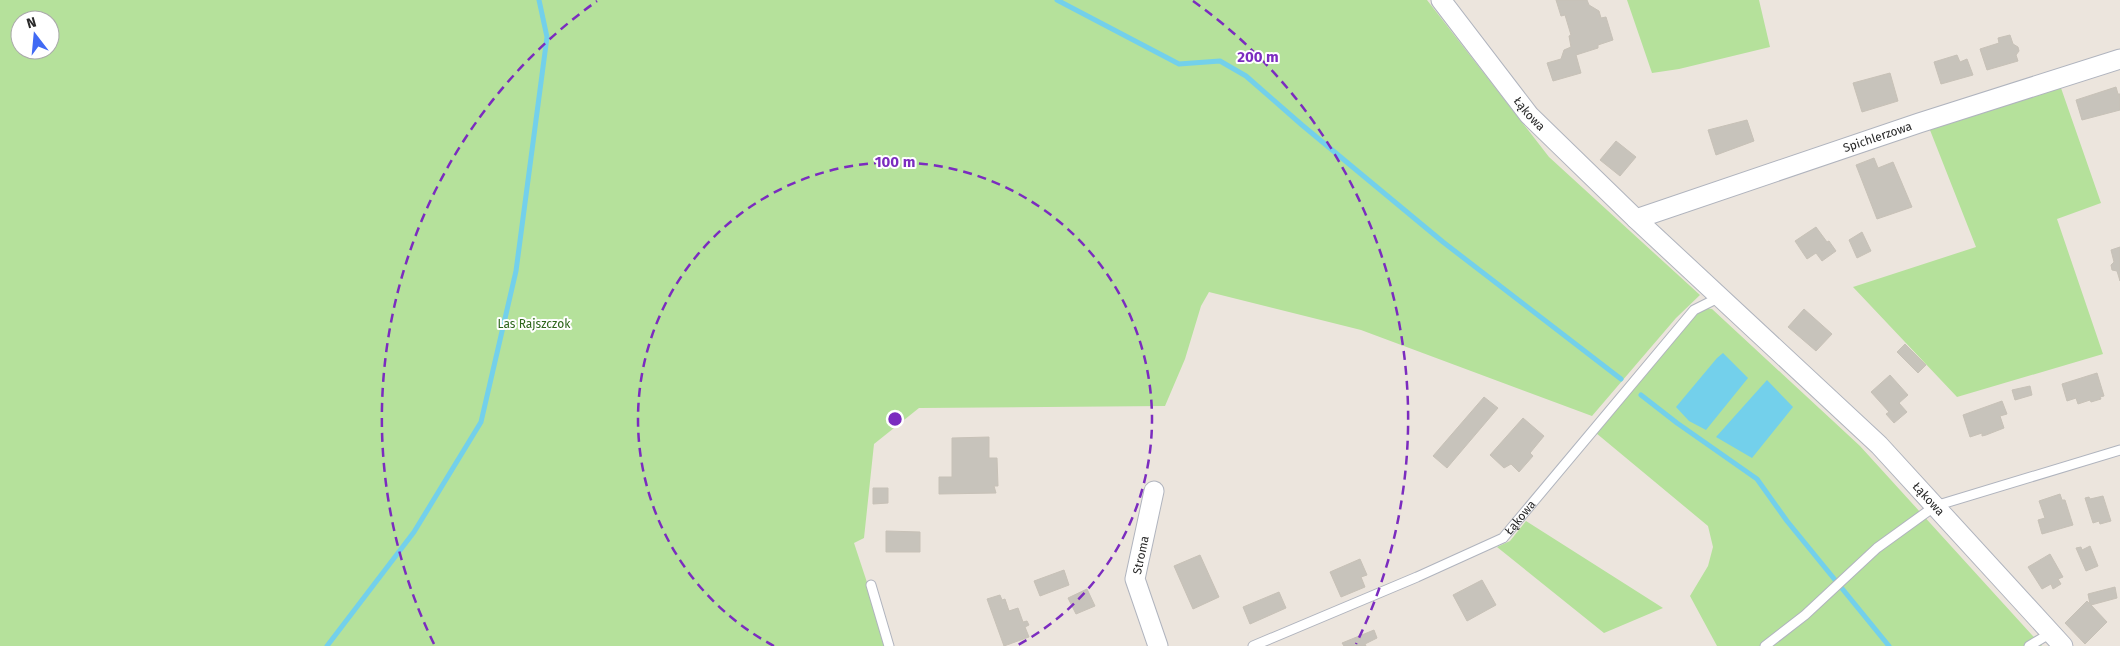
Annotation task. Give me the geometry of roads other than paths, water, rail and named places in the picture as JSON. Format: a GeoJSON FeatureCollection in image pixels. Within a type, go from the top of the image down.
{"type":"FeatureCollection","features":[{"type":"Feature","properties":{"kind":"street","name":"Łąkowa"},"geometry":{"type":"LineString","coordinates":[[1441,0],[1529,115],[1636,219],[1879,444],[2057,639]]}},
{"type":"Feature","properties":{"kind":"street","name":"Spichlerzowa"},"geometry":{"type":"LineString","coordinates":[[1636,219],[1919,122],[2120,60]]}},
{"type":"Feature","properties":{"kind":"street","name":"Stroma"},"geometry":{"type":"LineString","coordinates":[[1154,491],[1135,579],[1158,646]]}},
{"type":"Feature","properties":{"kind":"lane","name":"Łąkowa"},"geometry":{"type":"LineString","coordinates":[[1253,646],[1417,578],[1503,538],[1694,310],[1720,297]]}},
{"type":"Feature","properties":{"kind":"lane"},"geometry":{"type":"LineString","coordinates":[[1765,646],[1805,615],[1877,548],[1936,506],[2120,450]]}},
{"type":"Feature","properties":{"kind":"lane"},"geometry":{"type":"LineString","coordinates":[[871,585],[889,646]]}},
{"type":"Feature","properties":{"kind":"lane"},"geometry":{"type":"LineString","coordinates":[[2029,646],[2057,639]]}},
{"type":"Feature","properties":{"kind":"water"},"geometry":{"type":"Polygon","coordinates":[[[1723,353],[1748,378],[1706,430],[1689,421],[1676,407],[1723,353]]]}},
{"type":"Feature","properties":{"kind":"water"},"geometry":{"type":"Polygon","coordinates":[[[1767,380],[1793,407],[1752,458],[1716,437],[1767,380]]]}},
{"type":"Feature","properties":{"kind":"waterway"},"geometry":{"type":"LineString","coordinates":[[327,646],[414,532],[481,422],[516,271],[547,37],[539,0]]}},
{"type":"Feature","properties":{"kind":"waterway"},"geometry":{"type":"LineString","coordinates":[[1057,0],[1179,64],[1220,61],[1246,76],[1443,242],[1621,379]]}},
{"type":"Feature","properties":{"kind":"waterway"},"geometry":{"type":"LineString","coordinates":[[1641,395],[1677,423],[1757,479],[1787,521],[1889,646]]}},
{"type":"Feature","properties":{"kind":"park label","name":"Las Rajszczok"},"geometry":{"type":"Point","coordinates":[534,324]}}]}
